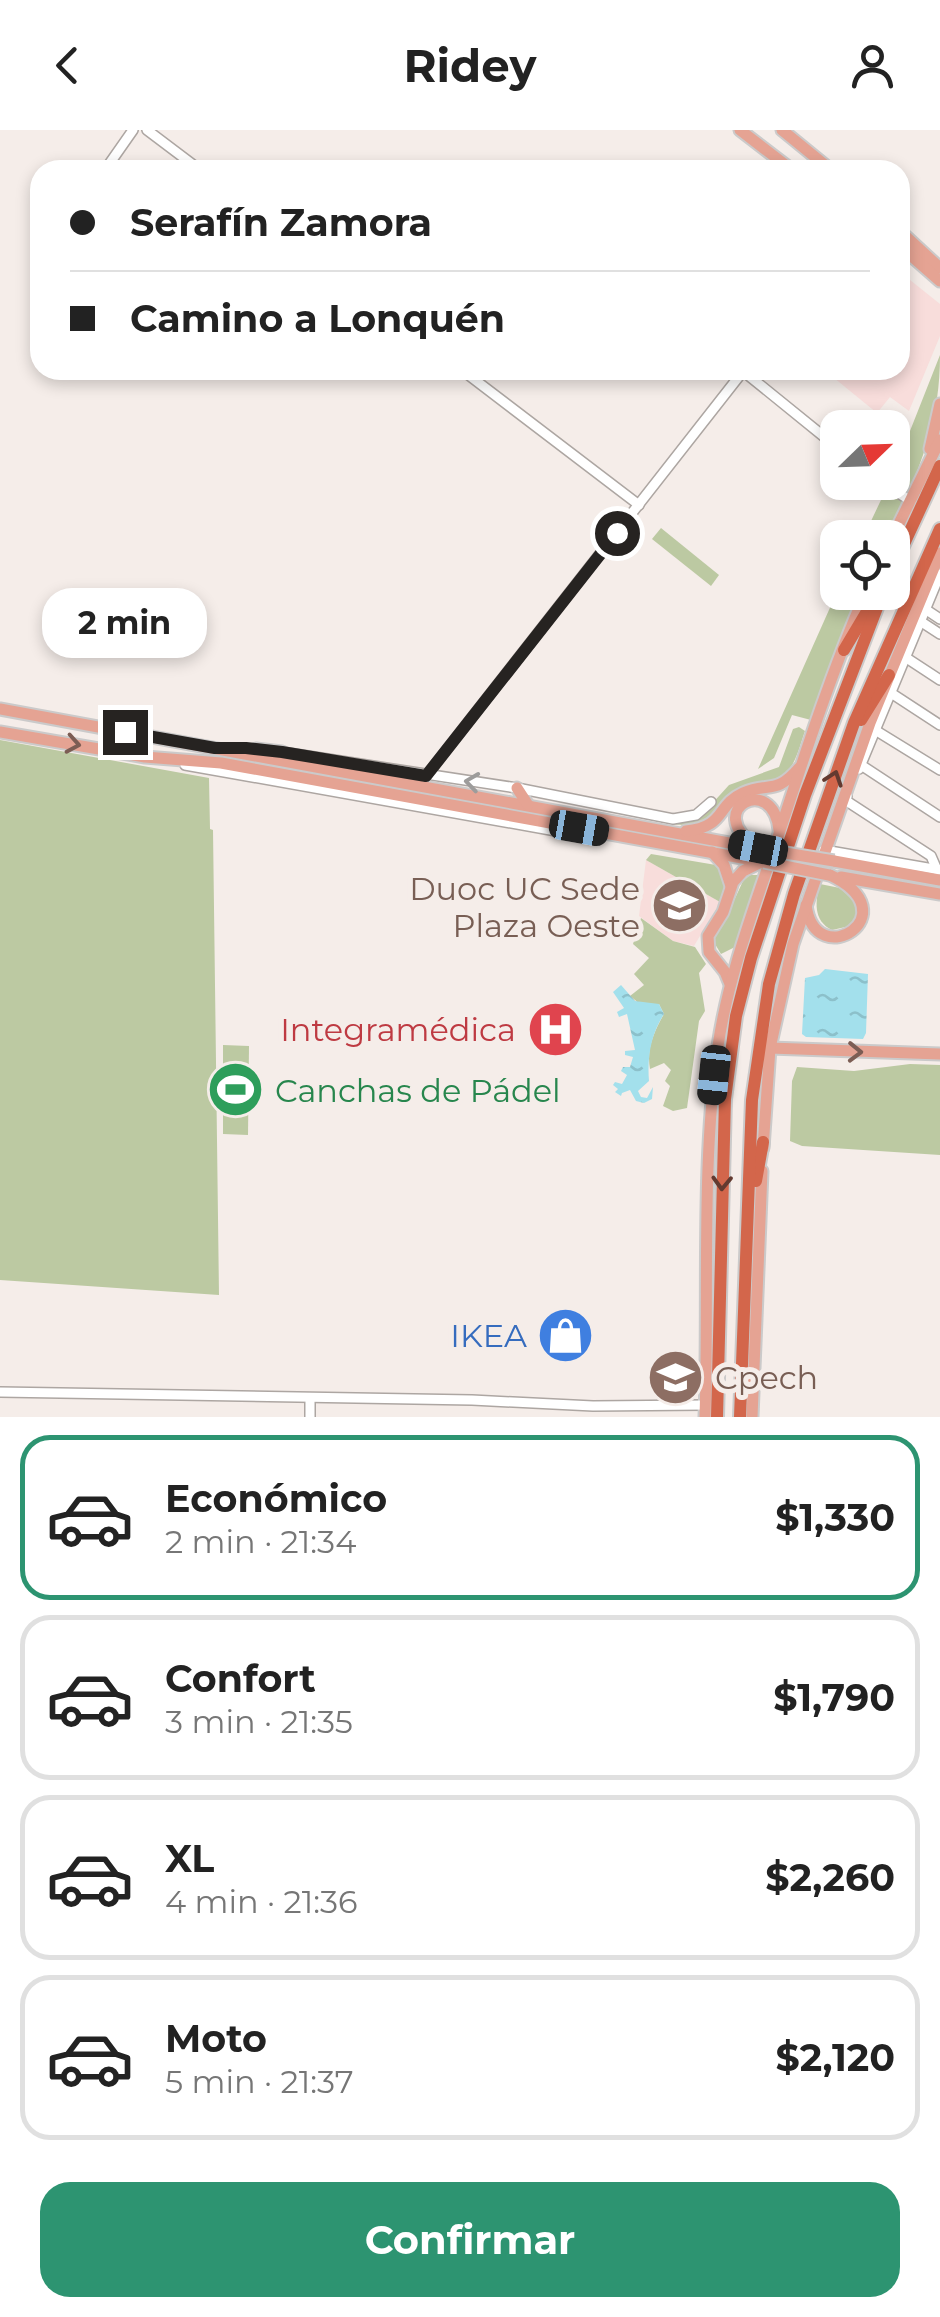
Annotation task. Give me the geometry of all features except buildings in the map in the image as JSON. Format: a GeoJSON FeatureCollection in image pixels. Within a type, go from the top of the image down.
{"type":"FeatureCollection","features":[{"type":"Feature","properties":{"kind":"highway"},"geometry":{"type":"LineString","coordinates":[[910,530],[940,466]]}},
{"type":"Feature","properties":{"kind":"highway"},"geometry":{"type":"LineString","coordinates":[[740,1417],[752,1100],[764,1010],[785,922],[846,744],[940,529]]}},
{"type":"Feature","properties":{"kind":"highway"},"geometry":{"type":"LineString","coordinates":[[844,650],[869,610]]}},
{"type":"Feature","properties":{"kind":"highway"},"geometry":{"type":"LineString","coordinates":[[717,1417],[725,1100],[736,1016],[750,958],[810,780],[873,610]]}},
{"type":"Feature","properties":{"kind":"highway"},"geometry":{"type":"LineString","coordinates":[[846,744],[889,675]]}},
{"type":"Feature","properties":{"kind":"highway"},"geometry":{"type":"LineString","coordinates":[[746,1263],[763,1142]]}},
{"type":"Feature","properties":{"kind":"main road"},"geometry":{"type":"LineString","coordinates":[[740,130],[779,160]]}},
{"type":"Feature","properties":{"kind":"main road"},"geometry":{"type":"LineString","coordinates":[[782,130],[819,160]]}},
{"type":"Feature","properties":{"kind":"main road"},"geometry":{"type":"LineString","coordinates":[[910,245],[940,252]]}},
{"type":"Feature","properties":{"kind":"main road"},"geometry":{"type":"LineString","coordinates":[[910,247],[940,268]]}},
{"type":"Feature","properties":{"kind":"main road"},"geometry":{"type":"LineString","coordinates":[[910,248],[940,282]]}},
{"type":"Feature","properties":{"kind":"main road"},"geometry":{"type":"LineString","coordinates":[[923,476],[940,404]]}},
{"type":"Feature","properties":{"kind":"main road"},"geometry":{"type":"LineString","coordinates":[[902,520],[940,440]]}},
{"type":"Feature","properties":{"kind":"main road"},"geometry":{"type":"LineString","coordinates":[[752,1417],[770,1048],[786,971],[835,817],[940,553]]}},
{"type":"Feature","properties":{"kind":"main road"},"geometry":{"type":"LineString","coordinates":[[705,1411],[712,1100],[730,984],[802,765],[859,610]]}},
{"type":"Feature","properties":{"kind":"main road"},"geometry":{"type":"LineString","coordinates":[[0,709],[671,832],[830,875],[940,894]]}},
{"type":"Feature","properties":{"kind":"main road"},"geometry":{"type":"LineString","coordinates":[[0,732],[146,757],[221,762],[712,852],[939,874]]}},
{"type":"Feature","properties":{"kind":"main road"},"geometry":{"type":"LineString","coordinates":[[215,748],[282,752]]}},
{"type":"Feature","properties":{"kind":"main road"},"geometry":{"type":"LineString","coordinates":[[671,832],[710,825],[735,798],[748,791],[780,785],[802,765]]}},
{"type":"Feature","properties":{"kind":"main road"},"geometry":{"type":"LineString","coordinates":[[517,788],[528,805]]}},
{"type":"Feature","properties":{"kind":"main road"},"geometry":{"type":"LineString","coordinates":[[763,856],[735,826],[735,814],[743,803],[754,799],[768,803],[776,813],[779,832]]}},
{"type":"Feature","properties":{"kind":"main road"},"geometry":{"type":"LineString","coordinates":[[835,817],[845,800]]}},
{"type":"Feature","properties":{"kind":"main road"},"geometry":{"type":"LineString","coordinates":[[556,830],[614,834]]}},
{"type":"Feature","properties":{"kind":"main road"},"geometry":{"type":"LineString","coordinates":[[712,852],[726,868],[730,886],[726,906],[708,936],[708,948],[730,984]]}},
{"type":"Feature","properties":{"kind":"main road"},"geometry":{"type":"LineString","coordinates":[[730,886],[763,856]]}},
{"type":"Feature","properties":{"kind":"main road"},"geometry":{"type":"LineString","coordinates":[[806,901],[808,918],[822,934],[841,938],[854,931],[863,914],[861,900],[851,886],[830,875]]}},
{"type":"Feature","properties":{"kind":"main road"},"geometry":{"type":"LineString","coordinates":[[713,959],[726,960],[740,952]]}},
{"type":"Feature","properties":{"kind":"main road"},"geometry":{"type":"LineString","coordinates":[[770,1048],[940,1054]]}},
{"type":"Feature","properties":{"kind":"street"},"geometry":{"type":"LineString","coordinates":[[112,160],[133,130]]}},
{"type":"Feature","properties":{"kind":"street"},"geometry":{"type":"LineString","coordinates":[[147,130],[187,160]]}},
{"type":"Feature","properties":{"kind":"street"},"geometry":{"type":"LineString","coordinates":[[475,380],[639,505]]}},
{"type":"Feature","properties":{"kind":"street"},"geometry":{"type":"LineString","coordinates":[[426,776],[736,380]]}},
{"type":"Feature","properties":{"kind":"street"},"geometry":{"type":"LineString","coordinates":[[754,380],[820,433]]}},
{"type":"Feature","properties":{"kind":"street"},"geometry":{"type":"LineString","coordinates":[[939,874],[931,856],[845,800],[940,576]]}},
{"type":"Feature","properties":{"kind":"street"},"geometry":{"type":"LineString","coordinates":[[925,609],[940,619]]}},
{"type":"Feature","properties":{"kind":"street"},"geometry":{"type":"LineString","coordinates":[[920,621],[940,634]]}},
{"type":"Feature","properties":{"kind":"street"},"geometry":{"type":"LineString","coordinates":[[904,657],[940,680]]}},
{"type":"Feature","properties":{"kind":"street"},"geometry":{"type":"LineString","coordinates":[[890,693],[940,724]]}},
{"type":"Feature","properties":{"kind":"street"},"geometry":{"type":"LineString","coordinates":[[875,730],[940,770]]}},
{"type":"Feature","properties":{"kind":"street"},"geometry":{"type":"LineString","coordinates":[[282,752],[517,788],[672,818],[696,815],[711,802]]}},
{"type":"Feature","properties":{"kind":"street"},"geometry":{"type":"LineString","coordinates":[[146,757],[556,830]]}},
{"type":"Feature","properties":{"kind":"street"},"geometry":{"type":"LineString","coordinates":[[861,765],[940,816]]}},
{"type":"Feature","properties":{"kind":"street"},"geometry":{"type":"LineString","coordinates":[[824,850],[939,874]]}},
{"type":"Feature","properties":{"kind":"street"},"geometry":{"type":"LineString","coordinates":[[0,1392],[472,1400],[705,1411]]}},
{"type":"Feature","properties":{"kind":"street"},"geometry":{"type":"LineString","coordinates":[[310,1398],[310,1417]]}},
{"type":"Feature","properties":{"kind":"shaded area"},"geometry":{"type":"Polygon","coordinates":[[[910,280],[940,304],[940,336],[909,410],[890,397],[879,410],[873,410],[837,380],[910,380],[910,280]]]}},
{"type":"Feature","properties":{"kind":"shaded area","name":"Duoc UC Sede Plaza Oeste"},"geometry":{"type":"Polygon","coordinates":[[[646,860],[720,902],[694,946],[673,941],[639,916],[646,860]]]}},
{"type":"Feature","properties":{"kind":"green space"},"geometry":{"type":"Polygon","coordinates":[[[940,355],[931,428],[910,489],[910,431],[940,355]]]}},
{"type":"Feature","properties":{"kind":"green space"},"geometry":{"type":"Polygon","coordinates":[[[881,500],[905,500],[897,520],[872,520],[881,500]]]}},
{"type":"Feature","properties":{"kind":"green space"},"geometry":{"type":"Polygon","coordinates":[[[661,528],[719,575],[711,586],[652,539],[661,528]]]}},
{"type":"Feature","properties":{"kind":"green space"},"geometry":{"type":"Polygon","coordinates":[[[829,610],[858,610],[811,720],[792,715],[774,758],[758,769],[829,610]]]}},
{"type":"Feature","properties":{"kind":"green space"},"geometry":{"type":"Polygon","coordinates":[[[793,729],[805,731],[792,765],[774,782],[737,790],[719,811],[702,822],[683,825],[643,818],[686,822],[700,817],[729,785],[779,767],[793,729]]]}},
{"type":"Feature","properties":{"kind":"green space"},"geometry":{"type":"Polygon","coordinates":[[[0,740],[209,778],[219,1295],[0,1280],[0,740]]]}},
{"type":"Feature","properties":{"kind":"green space"},"geometry":{"type":"Polygon","coordinates":[[[651,854],[716,865],[727,883],[720,902],[646,860],[651,854]]]}},
{"type":"Feature","properties":{"kind":"green space"},"geometry":{"type":"Polygon","coordinates":[[[750,875],[759,875],[735,947],[721,954],[712,939],[750,875]]]}},
{"type":"Feature","properties":{"kind":"green space"},"geometry":{"type":"Polygon","coordinates":[[[820,884],[840,888],[857,904],[856,920],[850,926],[832,930],[821,921],[817,904],[820,884]]]}},
{"type":"Feature","properties":{"kind":"green space"},"geometry":{"type":"Polygon","coordinates":[[[641,918],[673,941],[695,947],[706,964],[699,973],[705,1011],[699,1021],[687,1108],[673,1111],[663,1106],[670,1086],[665,1081],[671,1070],[664,1063],[650,1069],[649,1061],[652,1040],[664,1014],[659,1004],[640,1004],[630,996],[644,985],[634,974],[649,958],[633,944],[641,918]]]}},
{"type":"Feature","properties":{"kind":"green space","name":"Canchas de Pádel"},"geometry":{"type":"Polygon","coordinates":[[[223,1045],[249,1046],[248,1135],[223,1134],[223,1045]]]}},
{"type":"Feature","properties":{"kind":"green space"},"geometry":{"type":"Polygon","coordinates":[[[910,1064],[940,1065],[940,1155],[802,1146],[790,1141],[792,1081],[797,1067],[854,1071],[910,1064]]]}},
{"type":"Feature","properties":{"kind":"water"},"geometry":{"type":"Polygon","coordinates":[[[825,969],[868,974],[863,1039],[802,1034],[805,978],[819,975],[825,969]]]}},
{"type":"Feature","properties":{"kind":"water"},"geometry":{"type":"Polygon","coordinates":[[[621,985],[635,1001],[659,1004],[664,1014],[651,1046],[649,1081],[638,1091],[647,1098],[653,1087],[652,1099],[644,1103],[636,1101],[630,1090],[621,1096],[613,1085],[622,1084],[627,1075],[621,1071],[630,1067],[633,1057],[625,1055],[625,1051],[635,1050],[627,1014],[619,1017],[617,1012],[624,1008],[613,992],[621,985]]]}},
{"type":"Feature","properties":{"kind":"place","name":"Duoc UC Sede Plaza Oeste"},"geometry":{"type":"Point","coordinates":[679,906]}},
{"type":"Feature","properties":{"kind":"place","name":"Integramédica"},"geometry":{"type":"Point","coordinates":[555,1029]}},
{"type":"Feature","properties":{"kind":"place","name":"Canchas de Pádel"},"geometry":{"type":"Point","coordinates":[236,1090]}},
{"type":"Feature","properties":{"kind":"place","name":"IKEA"},"geometry":{"type":"Point","coordinates":[566,1335]}},
{"type":"Feature","properties":{"kind":"place","name":"Cpech"},"geometry":{"type":"Point","coordinates":[676,1377]}},
{"type":"Feature","properties":{"kind":"route"},"geometry":{"type":"LineString","coordinates":[[125,732],[426,776],[617,533]]}}]}
